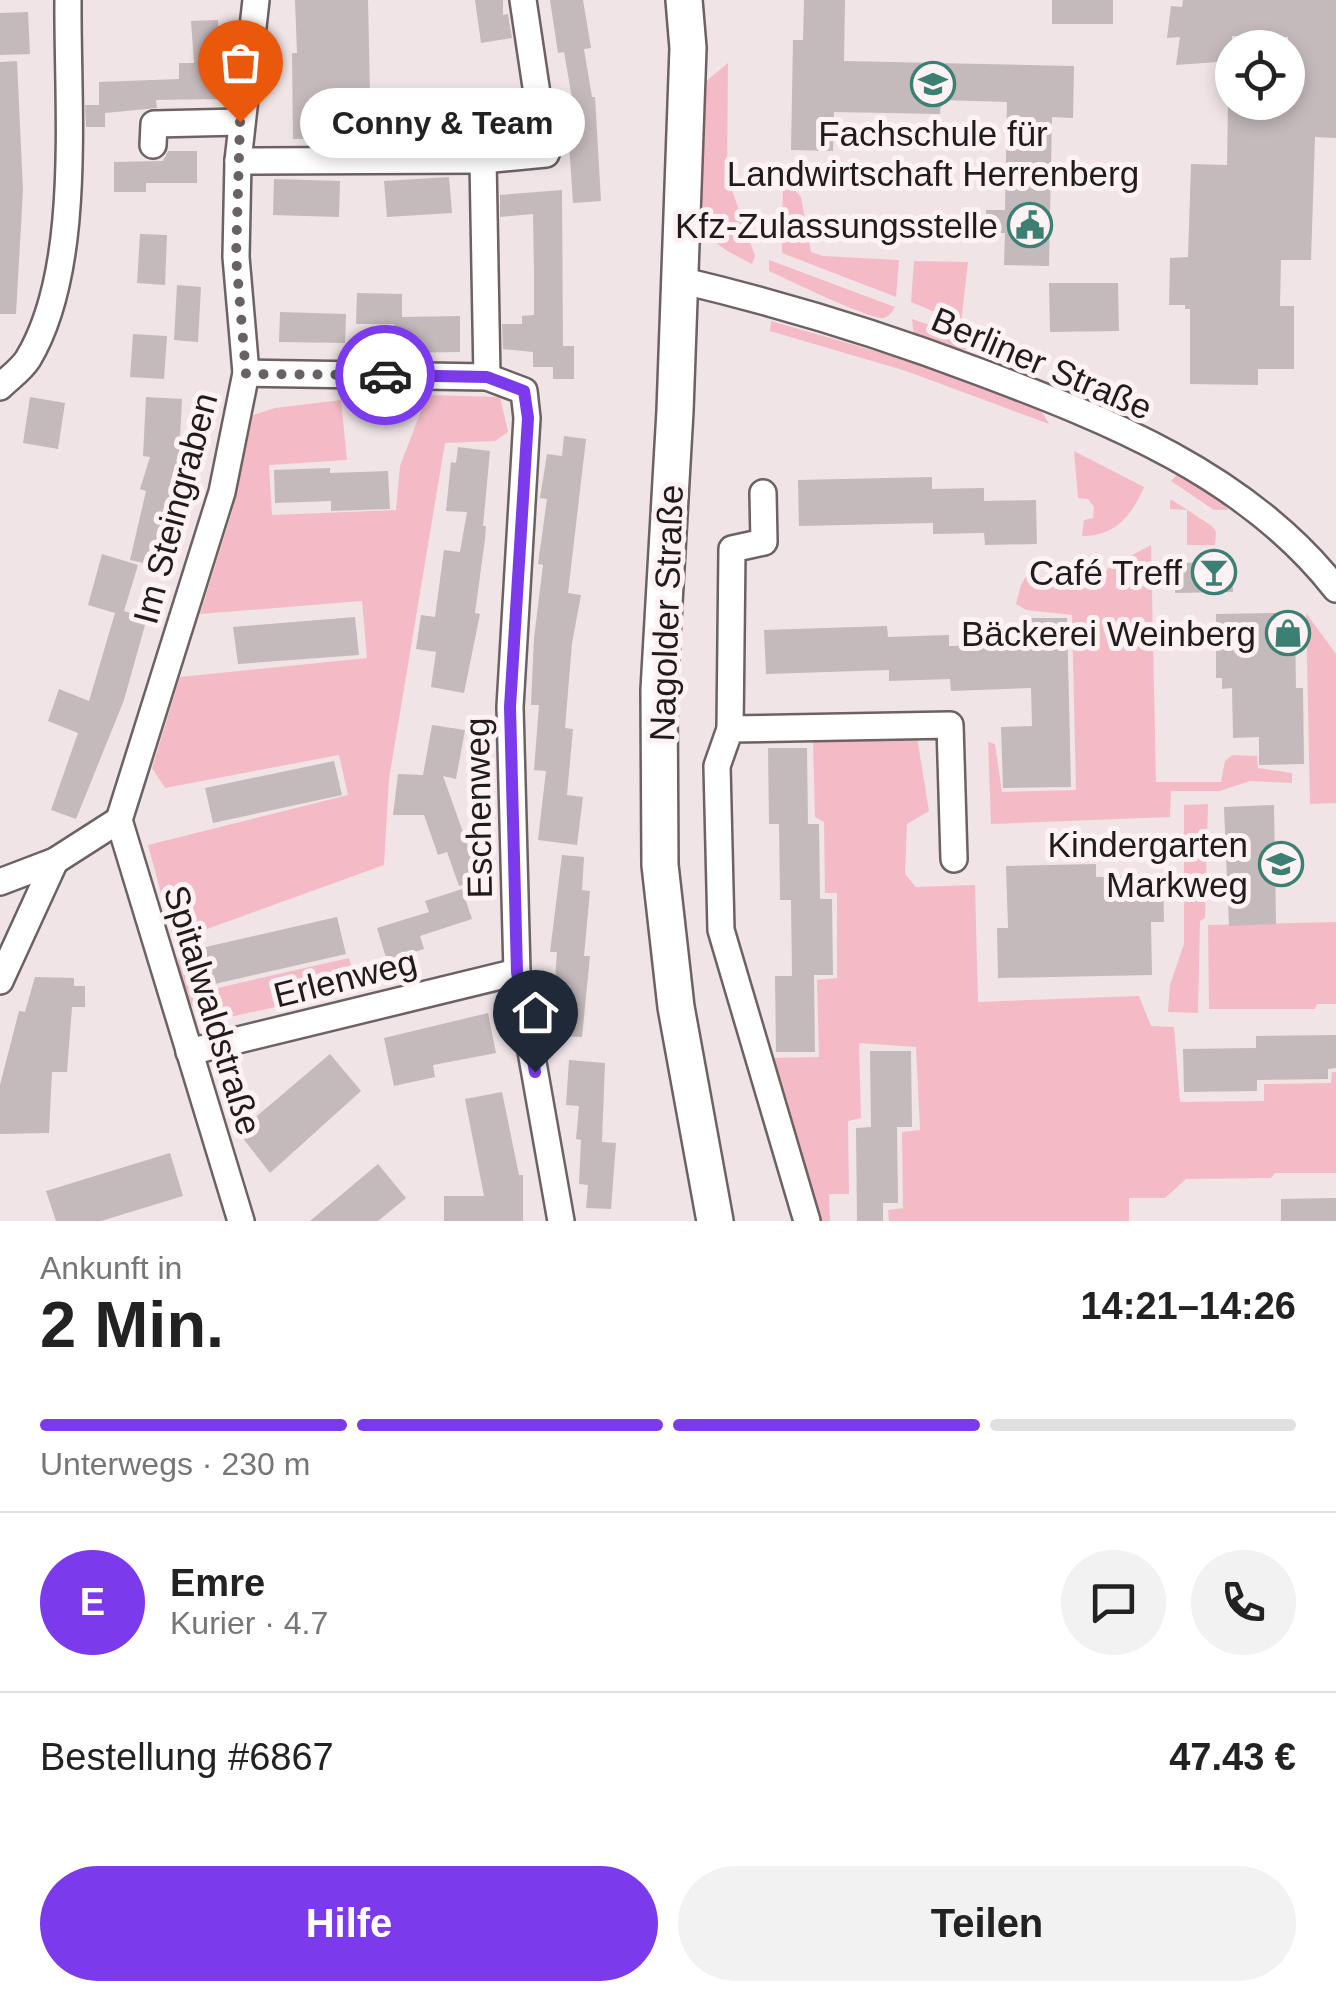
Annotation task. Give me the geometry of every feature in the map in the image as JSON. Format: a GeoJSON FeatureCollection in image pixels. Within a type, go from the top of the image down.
{"type":"FeatureCollection","features":[{"type":"Feature","properties":{"kind":"main road","name":"Nagolder Straße"},"geometry":{"type":"LineString","coordinates":[[684,0],[688,48],[680,280],[659,690],[660,865],[676,1007],[716,1221]]}},
{"type":"Feature","properties":{"kind":"street"},"geometry":{"type":"LineString","coordinates":[[0,387],[27,361],[57,288],[67,222],[68,0]]}},
{"type":"Feature","properties":{"kind":"street","name":"Im Steingraben"},"geometry":{"type":"LineString","coordinates":[[119,820],[222,492],[246,374],[236,257],[238,161],[256,0]]}},
{"type":"Feature","properties":{"kind":"street"},"geometry":{"type":"LineString","coordinates":[[238,161],[483,160],[546,154],[523,0]]}},
{"type":"Feature","properties":{"kind":"street"},"geometry":{"type":"LineString","coordinates":[[153,145],[154,124],[240,122]]}},
{"type":"Feature","properties":{"kind":"street"},"geometry":{"type":"LineString","coordinates":[[246,374],[487,377],[483,160]]}},
{"type":"Feature","properties":{"kind":"street","name":"Berliner Straße"},"geometry":{"type":"LineString","coordinates":[[680,280],[764,300],[898,341],[1065,404],[1189,464],[1228,488],[1298,547],[1336,589]]}},
{"type":"Feature","properties":{"kind":"street","name":"Eschenweg"},"geometry":{"type":"LineString","coordinates":[[487,377],[524,391],[528,418],[510,707],[517,972],[561,1221]]}},
{"type":"Feature","properties":{"kind":"street"},"geometry":{"type":"LineString","coordinates":[[763,493],[764,542],[732,549],[730,729],[716,766],[721,930],[807,1221]]}},
{"type":"Feature","properties":{"kind":"street"},"geometry":{"type":"LineString","coordinates":[[730,729],[950,724],[954,858]]}},
{"type":"Feature","properties":{"kind":"street"},"geometry":{"type":"LineString","coordinates":[[0,882],[55,861],[119,820]]}},
{"type":"Feature","properties":{"kind":"street","name":"Spitalwaldstraße"},"geometry":{"type":"LineString","coordinates":[[119,820],[241,1221]]}},
{"type":"Feature","properties":{"kind":"street"},"geometry":{"type":"LineString","coordinates":[[0,981],[55,861]]}},
{"type":"Feature","properties":{"kind":"street","name":"Erlenweg"},"geometry":{"type":"LineString","coordinates":[[189,1052],[517,972]]}},
{"type":"Feature","properties":{"kind":"shaded area"},"geometry":{"type":"Polygon","coordinates":[[[728,63],[727,176],[755,256],[752,264],[711,238],[696,202],[704,83],[728,63]]]}},
{"type":"Feature","properties":{"kind":"shaded area"},"geometry":{"type":"Polygon","coordinates":[[[783,177],[801,197],[811,252],[899,260],[896,297],[782,253],[783,177]]]}},
{"type":"Feature","properties":{"kind":"shaded area"},"geometry":{"type":"Polygon","coordinates":[[[769,260],[895,307],[884,318],[863,313],[769,271],[769,260]]]}},
{"type":"Feature","properties":{"kind":"shaded area"},"geometry":{"type":"Polygon","coordinates":[[[914,261],[968,262],[961,323],[911,302],[914,261]]]}},
{"type":"Feature","properties":{"kind":"shaded area"},"geometry":{"type":"Polygon","coordinates":[[[912,319],[976,341],[973,350],[951,349],[914,336],[912,319]]]}},
{"type":"Feature","properties":{"kind":"shaded area"},"geometry":{"type":"Polygon","coordinates":[[[771,321],[903,359],[1040,409],[1049,424],[906,371],[770,331],[771,321]]]}},
{"type":"Feature","properties":{"kind":"shaded area"},"geometry":{"type":"Polygon","coordinates":[[[427,395],[500,397],[508,432],[495,441],[445,443],[389,779],[384,865],[174,941],[148,845],[348,795],[339,755],[165,788],[152,768],[180,677],[367,658],[362,601],[200,614],[232,512],[253,415],[275,408],[341,400],[347,460],[269,465],[272,515],[396,510],[400,466],[427,395]]]}},
{"type":"Feature","properties":{"kind":"shaded area"},"geometry":{"type":"Polygon","coordinates":[[[1074,451],[1144,487],[1127,516],[1104,533],[1082,536],[1084,520],[1093,518],[1094,507],[1088,499],[1078,498],[1074,451]]]}},
{"type":"Feature","properties":{"kind":"shaded area"},"geometry":{"type":"Polygon","coordinates":[[[1177,475],[1219,498],[1228,510],[1214,510],[1171,481],[1177,475]]]}},
{"type":"Feature","properties":{"kind":"shaded area"},"geometry":{"type":"Polygon","coordinates":[[[1172,500],[1212,526],[1216,532],[1215,545],[1187,545],[1187,510],[1170,509],[1172,500]]]}},
{"type":"Feature","properties":{"kind":"shaded area"},"geometry":{"type":"Polygon","coordinates":[[[1151,545],[1156,782],[1221,782],[1225,761],[1232,755],[1257,756],[1258,768],[1292,773],[1292,783],[1250,781],[1220,791],[1171,791],[1170,817],[991,824],[988,742],[995,744],[1002,792],[1076,790],[1072,615],[1026,610],[1016,604],[1021,585],[1031,568],[1049,583],[1059,565],[1081,566],[1103,577],[1108,568],[1151,545]]]}},
{"type":"Feature","properties":{"kind":"shaded area"},"geometry":{"type":"Polygon","coordinates":[[[1306,613],[1336,654],[1336,803],[1310,804],[1306,613]]]}},
{"type":"Feature","properties":{"kind":"shaded area"},"geometry":{"type":"Polygon","coordinates":[[[917,737],[929,811],[907,824],[905,874],[916,887],[975,885],[978,1002],[1139,996],[1151,1026],[1174,1027],[1180,1102],[1264,1101],[1264,1084],[1331,1083],[1332,1072],[1336,1072],[1336,1173],[1186,1179],[1165,1198],[1129,1198],[1129,1221],[889,1221],[888,1210],[903,1208],[902,1132],[920,1130],[916,1047],[859,1043],[861,1118],[848,1121],[849,1194],[829,1194],[830,1221],[816,1221],[768,1058],[819,1057],[817,980],[837,978],[837,893],[825,893],[824,822],[815,817],[813,739],[917,737]]]}},
{"type":"Feature","properties":{"kind":"shaded area"},"geometry":{"type":"Polygon","coordinates":[[[1208,804],[1198,1013],[1168,1012],[1170,985],[1184,944],[1184,805],[1208,804]]]}},
{"type":"Feature","properties":{"kind":"shaded area"},"geometry":{"type":"Polygon","coordinates":[[[1336,922],[1336,1004],[1317,1004],[1315,1009],[1209,1009],[1208,925],[1336,922]]]}},
{"type":"Feature","properties":{"kind":"shaded area"},"geometry":{"type":"Polygon","coordinates":[[[190,951],[204,991],[349,958],[359,989],[216,1020],[197,1011],[186,996],[178,957],[190,951]]]}},
{"type":"Feature","properties":{"kind":"building"},"geometry":{"type":"Polygon","coordinates":[[[295,0],[368,0],[370,96],[468,95],[470,134],[416,137],[416,142],[374,143],[373,137],[293,139],[295,0]]]}},
{"type":"Feature","properties":{"kind":"building"},"geometry":{"type":"Polygon","coordinates":[[[475,0],[503,0],[503,15],[508,14],[512,38],[481,43],[475,0]]]}},
{"type":"Feature","properties":{"kind":"building"},"geometry":{"type":"Polygon","coordinates":[[[550,0],[583,0],[591,48],[584,49],[595,97],[601,201],[573,203],[566,99],[572,98],[564,52],[558,53],[550,0]]]}},
{"type":"Feature","properties":{"kind":"building"},"geometry":{"type":"Polygon","coordinates":[[[804,0],[845,0],[844,61],[1074,66],[1073,118],[1052,117],[1049,266],[1004,265],[1005,233],[985,233],[986,210],[1005,210],[1007,102],[941,100],[940,114],[834,112],[833,151],[791,150],[793,40],[803,40],[804,0]]]}},
{"type":"Feature","properties":{"kind":"building"},"geometry":{"type":"Polygon","coordinates":[[[1052,0],[1113,0],[1113,24],[1052,24],[1052,0]]]}},
{"type":"Feature","properties":{"kind":"building"},"geometry":{"type":"Polygon","coordinates":[[[1183,0],[1336,0],[1336,138],[1315,137],[1311,260],[1281,260],[1280,306],[1294,306],[1294,369],[1258,369],[1258,385],[1190,384],[1190,309],[1169,305],[1170,258],[1188,257],[1191,164],[1227,165],[1228,120],[1305,120],[1305,30],[1215,30],[1215,62],[1176,65],[1180,37],[1167,38],[1171,6],[1182,7],[1183,0]]]}},
{"type":"Feature","properties":{"kind":"building"},"geometry":{"type":"Polygon","coordinates":[[[28,12],[30,54],[0,55],[0,13],[28,12]]]}},
{"type":"Feature","properties":{"kind":"building"},"geometry":{"type":"Polygon","coordinates":[[[218,20],[218,99],[156,100],[157,108],[105,113],[105,127],[86,127],[85,105],[99,105],[99,82],[179,79],[179,63],[194,63],[191,21],[218,20]]]}},
{"type":"Feature","properties":{"kind":"building"},"geometry":{"type":"Polygon","coordinates":[[[17,61],[23,190],[16,314],[0,314],[0,62],[17,61]]]}},
{"type":"Feature","properties":{"kind":"building"},"geometry":{"type":"Polygon","coordinates":[[[168,151],[197,151],[197,183],[146,183],[146,192],[114,192],[114,162],[163,161],[168,151]]]}},
{"type":"Feature","properties":{"kind":"building"},"geometry":{"type":"Polygon","coordinates":[[[449,177],[452,213],[387,217],[384,181],[449,177]]]}},
{"type":"Feature","properties":{"kind":"building"},"geometry":{"type":"Polygon","coordinates":[[[274,179],[340,181],[339,217],[273,215],[274,179]]]}},
{"type":"Feature","properties":{"kind":"building"},"geometry":{"type":"Polygon","coordinates":[[[562,190],[563,346],[574,346],[574,379],[553,379],[553,367],[533,367],[533,352],[503,349],[502,324],[522,324],[522,316],[534,315],[533,214],[500,217],[500,195],[562,190]]]}},
{"type":"Feature","properties":{"kind":"building"},"geometry":{"type":"Polygon","coordinates":[[[140,234],[167,235],[165,285],[137,283],[140,234]]]}},
{"type":"Feature","properties":{"kind":"building"},"geometry":{"type":"Polygon","coordinates":[[[1049,283],[1118,283],[1119,331],[1050,332],[1049,283]]]}},
{"type":"Feature","properties":{"kind":"building"},"geometry":{"type":"Polygon","coordinates":[[[177,285],[201,287],[198,342],[174,340],[177,285]]]}},
{"type":"Feature","properties":{"kind":"building"},"geometry":{"type":"Polygon","coordinates":[[[357,293],[402,294],[402,317],[460,316],[460,352],[395,353],[394,324],[356,324],[357,293]]]}},
{"type":"Feature","properties":{"kind":"building"},"geometry":{"type":"Polygon","coordinates":[[[280,312],[346,314],[345,343],[279,342],[280,312]]]}},
{"type":"Feature","properties":{"kind":"building"},"geometry":{"type":"Polygon","coordinates":[[[133,334],[167,336],[164,379],[130,377],[133,334]]]}},
{"type":"Feature","properties":{"kind":"building"},"geometry":{"type":"Polygon","coordinates":[[[30,397],[65,403],[58,449],[23,443],[30,397]]]}},
{"type":"Feature","properties":{"kind":"building"},"geometry":{"type":"Polygon","coordinates":[[[146,397],[182,399],[177,491],[158,566],[130,560],[146,491],[140,489],[150,457],[143,456],[146,397]]]}},
{"type":"Feature","properties":{"kind":"building"},"geometry":{"type":"Polygon","coordinates":[[[564,436],[586,439],[568,593],[581,595],[572,643],[565,728],[573,729],[567,795],[583,797],[577,845],[538,840],[546,771],[534,770],[539,705],[531,705],[543,565],[538,564],[547,499],[540,498],[547,454],[562,456],[564,436]]]}},
{"type":"Feature","properties":{"kind":"building"},"geometry":{"type":"Polygon","coordinates":[[[458,447],[490,451],[485,539],[475,613],[480,614],[464,693],[431,687],[436,652],[416,649],[421,615],[435,617],[444,550],[460,552],[467,512],[446,511],[451,462],[456,463],[458,447]]]}},
{"type":"Feature","properties":{"kind":"building"},"geometry":{"type":"Polygon","coordinates":[[[330,468],[330,473],[388,471],[390,509],[331,511],[331,501],[275,503],[274,470],[330,468]]]}},
{"type":"Feature","properties":{"kind":"building"},"geometry":{"type":"Polygon","coordinates":[[[932,477],[932,489],[984,488],[984,501],[1036,500],[1037,544],[985,545],[984,533],[933,534],[933,523],[799,526],[798,480],[932,477]]]}},
{"type":"Feature","properties":{"kind":"building"},"geometry":{"type":"Polygon","coordinates":[[[102,554],[138,565],[124,611],[147,618],[124,700],[76,819],[51,810],[78,733],[48,721],[59,689],[89,701],[115,613],[88,605],[102,554]]]}},
{"type":"Feature","properties":{"kind":"building"},"geometry":{"type":"Polygon","coordinates":[[[1232,562],[1233,592],[1175,593],[1174,563],[1232,562]]]}},
{"type":"Feature","properties":{"kind":"building"},"geometry":{"type":"Polygon","coordinates":[[[1277,613],[1277,625],[1295,625],[1296,688],[1303,688],[1304,764],[1259,765],[1259,737],[1233,738],[1232,688],[1222,689],[1222,678],[1216,678],[1216,614],[1277,613]]]}},
{"type":"Feature","properties":{"kind":"building"},"geometry":{"type":"Polygon","coordinates":[[[355,617],[359,655],[238,664],[233,627],[355,617]]]}},
{"type":"Feature","properties":{"kind":"building"},"geometry":{"type":"Polygon","coordinates":[[[1029,618],[1067,618],[1071,787],[1003,788],[1001,727],[1032,726],[1031,688],[951,691],[950,679],[889,681],[889,670],[766,674],[764,630],[887,626],[888,637],[949,635],[949,646],[1029,644],[1029,618]]]}},
{"type":"Feature","properties":{"kind":"building"},"geometry":{"type":"Polygon","coordinates":[[[432,725],[465,730],[456,779],[443,776],[480,880],[459,886],[447,852],[438,855],[424,815],[393,815],[398,774],[423,775],[432,725]]]}},
{"type":"Feature","properties":{"kind":"building"},"geometry":{"type":"Polygon","coordinates":[[[768,748],[807,748],[808,824],[819,824],[820,899],[832,899],[833,975],[814,975],[815,1052],[776,1052],[775,976],[792,976],[791,900],[780,900],[779,824],[769,824],[768,748]]]}},
{"type":"Feature","properties":{"kind":"building"},"geometry":{"type":"Polygon","coordinates":[[[334,761],[342,795],[213,823],[205,788],[334,761]]]}},
{"type":"Feature","properties":{"kind":"building","name":"Kindergarten Markweg"},"geometry":{"type":"Polygon","coordinates":[[[1274,805],[1276,924],[1229,926],[1224,807],[1274,805]]]}},
{"type":"Feature","properties":{"kind":"building"},"geometry":{"type":"Polygon","coordinates":[[[562,855],[584,857],[582,890],[590,891],[584,956],[590,956],[582,1037],[560,1036],[561,1009],[553,1008],[557,952],[550,952],[562,855]]]}},
{"type":"Feature","properties":{"kind":"building"},"geometry":{"type":"Polygon","coordinates":[[[1096,864],[1096,877],[1163,876],[1164,922],[1151,922],[1152,975],[998,978],[997,928],[1008,928],[1006,866],[1096,864]]]}},
{"type":"Feature","properties":{"kind":"building"},"geometry":{"type":"Polygon","coordinates":[[[462,889],[472,919],[420,936],[424,949],[387,961],[377,928],[429,912],[425,901],[462,889]]]}},
{"type":"Feature","properties":{"kind":"building"},"geometry":{"type":"Polygon","coordinates":[[[337,917],[346,954],[206,986],[197,949],[337,917]]]}},
{"type":"Feature","properties":{"kind":"building"},"geometry":{"type":"Polygon","coordinates":[[[35,977],[74,978],[74,986],[85,986],[85,1007],[72,1007],[67,1072],[52,1072],[49,1133],[0,1134],[0,1085],[19,1011],[25,1012],[35,977]]]}},
{"type":"Feature","properties":{"kind":"building"},"geometry":{"type":"Polygon","coordinates":[[[488,1013],[496,1053],[433,1065],[435,1077],[394,1086],[384,1038],[488,1013]]]}},
{"type":"Feature","properties":{"kind":"building"},"geometry":{"type":"Polygon","coordinates":[[[1336,1035],[1336,1068],[1328,1069],[1328,1079],[1257,1080],[1257,1091],[1184,1092],[1183,1049],[1256,1048],[1256,1036],[1336,1035]]]}},
{"type":"Feature","properties":{"kind":"building"},"geometry":{"type":"Polygon","coordinates":[[[870,1051],[911,1051],[912,1127],[897,1127],[898,1203],[883,1203],[883,1221],[857,1221],[856,1128],[871,1127],[870,1051]]]}},
{"type":"Feature","properties":{"kind":"building"},"geometry":{"type":"Polygon","coordinates":[[[330,1054],[361,1091],[270,1173],[238,1132],[330,1054]]]}},
{"type":"Feature","properties":{"kind":"building"},"geometry":{"type":"Polygon","coordinates":[[[569,1060],[605,1063],[602,1142],[616,1143],[611,1209],[586,1208],[588,1185],[579,1184],[579,1106],[566,1105],[569,1060]]]}},
{"type":"Feature","properties":{"kind":"building"},"geometry":{"type":"Polygon","coordinates":[[[502,1092],[519,1175],[523,1175],[523,1221],[444,1221],[444,1196],[484,1196],[465,1099],[502,1092]]]}},
{"type":"Feature","properties":{"kind":"building"},"geometry":{"type":"Polygon","coordinates":[[[170,1153],[183,1196],[101,1221],[56,1221],[46,1191],[170,1153]]]}},
{"type":"Feature","properties":{"kind":"building"},"geometry":{"type":"Polygon","coordinates":[[[378,1164],[406,1198],[378,1221],[310,1221],[378,1164]]]}},
{"type":"Feature","properties":{"kind":"building"},"geometry":{"type":"Polygon","coordinates":[[[1336,1198],[1336,1221],[1281,1221],[1281,1199],[1336,1198]]]}},
{"type":"Feature","properties":{"kind":"way so far"},"geometry":{"type":"LineString","coordinates":[[240,122],[236,257],[246,374],[385,375]]}},
{"type":"Feature","properties":{"kind":"place","name":"Fachschule für Landwirtschaft Herrenberg"},"geometry":{"type":"Point","coordinates":[933,84]}},
{"type":"Feature","properties":{"kind":"place","name":"Conny & Team"},"geometry":{"type":"Point","coordinates":[240,122]}},
{"type":"Feature","properties":{"kind":"place","name":"Kfz-Zulassungsstelle"},"geometry":{"type":"Point","coordinates":[1030,225]}},
{"type":"Feature","properties":{"kind":"place","name":"Café Treff"},"geometry":{"type":"Point","coordinates":[1214,572]}},
{"type":"Feature","properties":{"kind":"place","name":"Bäckerei Weinberg"},"geometry":{"type":"Point","coordinates":[1288,633]}},
{"type":"Feature","properties":{"kind":"place","name":"Kindergarten Markweg"},"geometry":{"type":"Point","coordinates":[1281,864]}},
{"type":"Feature","properties":{"kind":"route"},"geometry":{"type":"LineString","coordinates":[[385,375],[487,377],[524,391],[528,418],[510,707],[517,972],[535,1072]]}}]}
